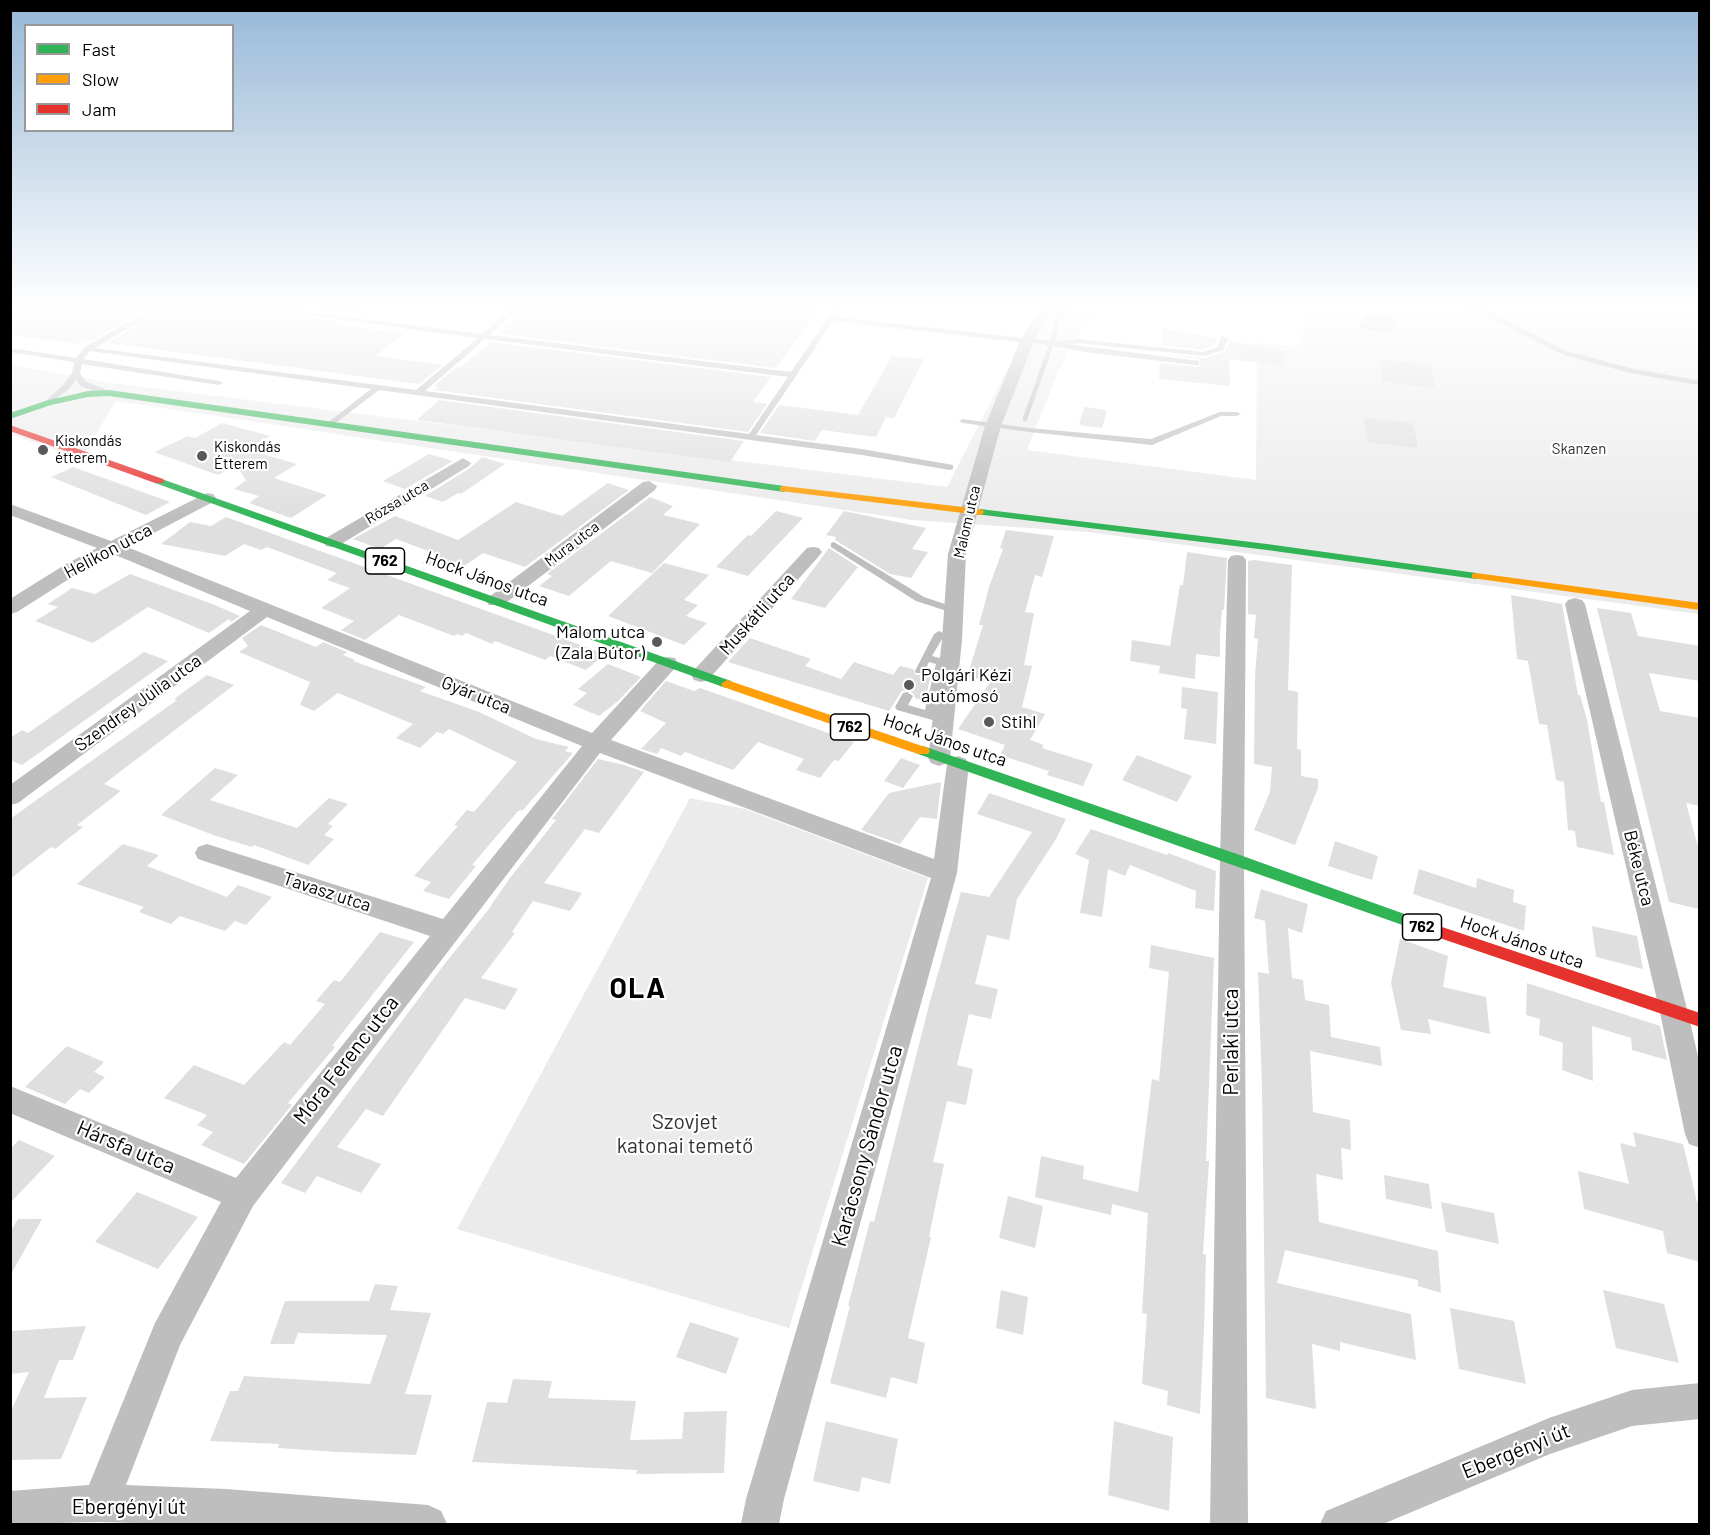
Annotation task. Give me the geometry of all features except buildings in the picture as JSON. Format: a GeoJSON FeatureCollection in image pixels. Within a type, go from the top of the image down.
{"type":"FeatureCollection","features":[{"type":"Feature","properties":{"kind":"street","name":"Malom utca"},"geometry":{"type":"LineString","coordinates":[[949,761],[936,717],[952,640],[957,554],[993,426],[1013,377]]}},
{"type":"Feature","properties":{"kind":"street"},"geometry":{"type":"LineString","coordinates":[[10,416],[48,403],[88,394],[109,393],[333,423],[698,478],[1267,547],[1700,607]]}},
{"type":"Feature","properties":{"kind":"street","name":"Hock János utca"},"geometry":{"type":"LineString","coordinates":[[10,428],[701,675],[1232,858],[1451,937],[1700,1020]]}},
{"type":"Feature","properties":{"kind":"street","name":"Rózsa utca"},"geometry":{"type":"LineString","coordinates":[[332,542],[463,463]]}},
{"type":"Feature","properties":{"kind":"street","name":"Mura utca"},"geometry":{"type":"LineString","coordinates":[[496,601],[649,486]]}},
{"type":"Feature","properties":{"kind":"street","name":"Helikon utca"},"geometry":{"type":"LineString","coordinates":[[10,608],[64,574],[207,498]]}},
{"type":"Feature","properties":{"kind":"street","name":"Gyár utca"},"geometry":{"type":"LineString","coordinates":[[10,509],[113,548],[596,743],[945,873]]}},
{"type":"Feature","properties":{"kind":"street","name":"Muskátli utca"},"geometry":{"type":"LineString","coordinates":[[701,675],[813,552]]}},
{"type":"Feature","properties":{"kind":"street","name":"Perlaki utca"},"geometry":{"type":"LineString","coordinates":[[1229,1524],[1232,858],[1237,560]]}},
{"type":"Feature","properties":{"kind":"street","name":"Béke utca"},"geometry":{"type":"LineString","coordinates":[[1575,604],[1674,1012],[1700,1134]]}},
{"type":"Feature","properties":{"kind":"street","name":"Szendrey Júlia utca"},"geometry":{"type":"LineString","coordinates":[[10,796],[265,609]]}},
{"type":"Feature","properties":{"kind":"street","name":"Móra Ferenc utca"},"geometry":{"type":"LineString","coordinates":[[99,1503],[167,1335],[242,1196],[596,743],[668,663]]}},
{"type":"Feature","properties":{"kind":"street","name":"Karácsony Sándor utca"},"geometry":{"type":"LineString","coordinates":[[760,1524],[768,1488],[945,873],[949,761]]}},
{"type":"Feature","properties":{"kind":"street","name":"Tavasz utca"},"geometry":{"type":"LineString","coordinates":[[207,853],[447,932]]}},
{"type":"Feature","properties":{"kind":"street","name":"Hársfa utca"},"geometry":{"type":"LineString","coordinates":[[10,1099],[242,1196]]}},
{"type":"Feature","properties":{"kind":"street","name":"Ebergényi út"},"geometry":{"type":"LineString","coordinates":[[1339,1524],[1548,1436],[1632,1408],[1700,1401]]}},
{"type":"Feature","properties":{"kind":"street","name":"Ebergényi út"},"geometry":{"type":"LineString","coordinates":[[10,1510],[99,1503],[226,1508],[428,1524]]}},
{"type":"Feature","properties":{"kind":"lane"},"geometry":{"type":"LineString","coordinates":[[48,403],[61,392],[73,377]]}},
{"type":"Feature","properties":{"kind":"lane"},"geometry":{"type":"LineString","coordinates":[[78,377],[89,388],[109,393]]}},
{"type":"Feature","properties":{"kind":"lane"},"geometry":{"type":"LineString","coordinates":[[182,377],[219,383]]}},
{"type":"Feature","properties":{"kind":"lane"},"geometry":{"type":"LineString","coordinates":[[293,377],[873,453],[950,466]]}},
{"type":"Feature","properties":{"kind":"lane"},"geometry":{"type":"LineString","coordinates":[[417,394],[437,377]]}},
{"type":"Feature","properties":{"kind":"lane"},"geometry":{"type":"LineString","coordinates":[[751,437],[793,377]]}},
{"type":"Feature","properties":{"kind":"lane"},"geometry":{"type":"LineString","coordinates":[[333,423],[377,388]]}},
{"type":"Feature","properties":{"kind":"lane"},"geometry":{"type":"LineString","coordinates":[[963,421],[1152,442],[1220,414],[1237,414]]}},
{"type":"Feature","properties":{"kind":"lane"},"geometry":{"type":"LineString","coordinates":[[834,545],[920,599],[953,610]]}},
{"type":"Feature","properties":{"kind":"lane"},"geometry":{"type":"LineString","coordinates":[[920,671],[939,634],[952,640]]}},
{"type":"Feature","properties":{"kind":"lane"},"geometry":{"type":"LineString","coordinates":[[907,696],[901,707],[936,717],[942,662],[926,658]]}},
{"type":"Feature","properties":{"kind":"green space","name":"Skanzen"},"geometry":{"type":"Polygon","coordinates":[[[11,377],[76,377],[112,383],[947,487],[1004,377],[1056,377],[1027,450],[1256,480],[1257,377],[1699,377],[1699,614],[1088,532],[912,520],[116,401],[81,459],[11,434],[11,377]]]}},
{"type":"Feature","properties":{"kind":"green space","name":"Szovjet katonai temető"},"geometry":{"type":"Polygon","coordinates":[[[690,798],[745,809],[928,878],[789,1328],[457,1229],[690,798]]]}},
{"type":"Feature","properties":{"kind":"waterway"},"geometry":{"type":"LineString","coordinates":[[1025,419],[1040,377]]}},
{"type":"Feature","properties":{"kind":"waterway"},"geometry":{"type":"LineString","coordinates":[[1664,377],[1700,383]]}},
{"type":"Feature","properties":{"kind":"traffic: fast"},"geometry":{"type":"LineString","coordinates":[[10,416],[48,403],[88,394],[109,393],[784,489]]}},
{"type":"Feature","properties":{"kind":"traffic: fast"},"geometry":{"type":"LineString","coordinates":[[159,481],[727,684]]}},
{"type":"Feature","properties":{"kind":"traffic: fast"},"geometry":{"type":"LineString","coordinates":[[980,512],[1267,547],[1476,576]]}},
{"type":"Feature","properties":{"kind":"traffic: fast"},"geometry":{"type":"LineString","coordinates":[[923,751],[1433,930]]}},
{"type":"Feature","properties":{"kind":"traffic: slow"},"geometry":{"type":"LineString","coordinates":[[784,489],[980,512]]}},
{"type":"Feature","properties":{"kind":"traffic: slow"},"geometry":{"type":"LineString","coordinates":[[1476,576],[1700,607]]}},
{"type":"Feature","properties":{"kind":"traffic: slow"},"geometry":{"type":"LineString","coordinates":[[727,684],[923,751]]}},
{"type":"Feature","properties":{"kind":"traffic: jam"},"geometry":{"type":"LineString","coordinates":[[10,428],[159,481]]}},
{"type":"Feature","properties":{"kind":"traffic: jam"},"geometry":{"type":"LineString","coordinates":[[1433,930],[1700,1020]]}},
{"type":"Feature","properties":{"kind":"place","name":"Kiskondás étterem"},"geometry":{"type":"Point","coordinates":[43,450]}},
{"type":"Feature","properties":{"kind":"place","name":"Kiskondás Étterem"},"geometry":{"type":"Point","coordinates":[202,456]}},
{"type":"Feature","properties":{"kind":"place","name":"Malom utca (Zala Bútor)"},"geometry":{"type":"Point","coordinates":[657,642]}},
{"type":"Feature","properties":{"kind":"place","name":"Polgári Kézi autómosó"},"geometry":{"type":"Point","coordinates":[909,685]}},
{"type":"Feature","properties":{"kind":"place","name":"Stihl"},"geometry":{"type":"Point","coordinates":[989,722]}},
{"type":"Feature","properties":{"kind":"district","name":"OLA"},"geometry":{"type":"Point","coordinates":[638,989]}}]}
